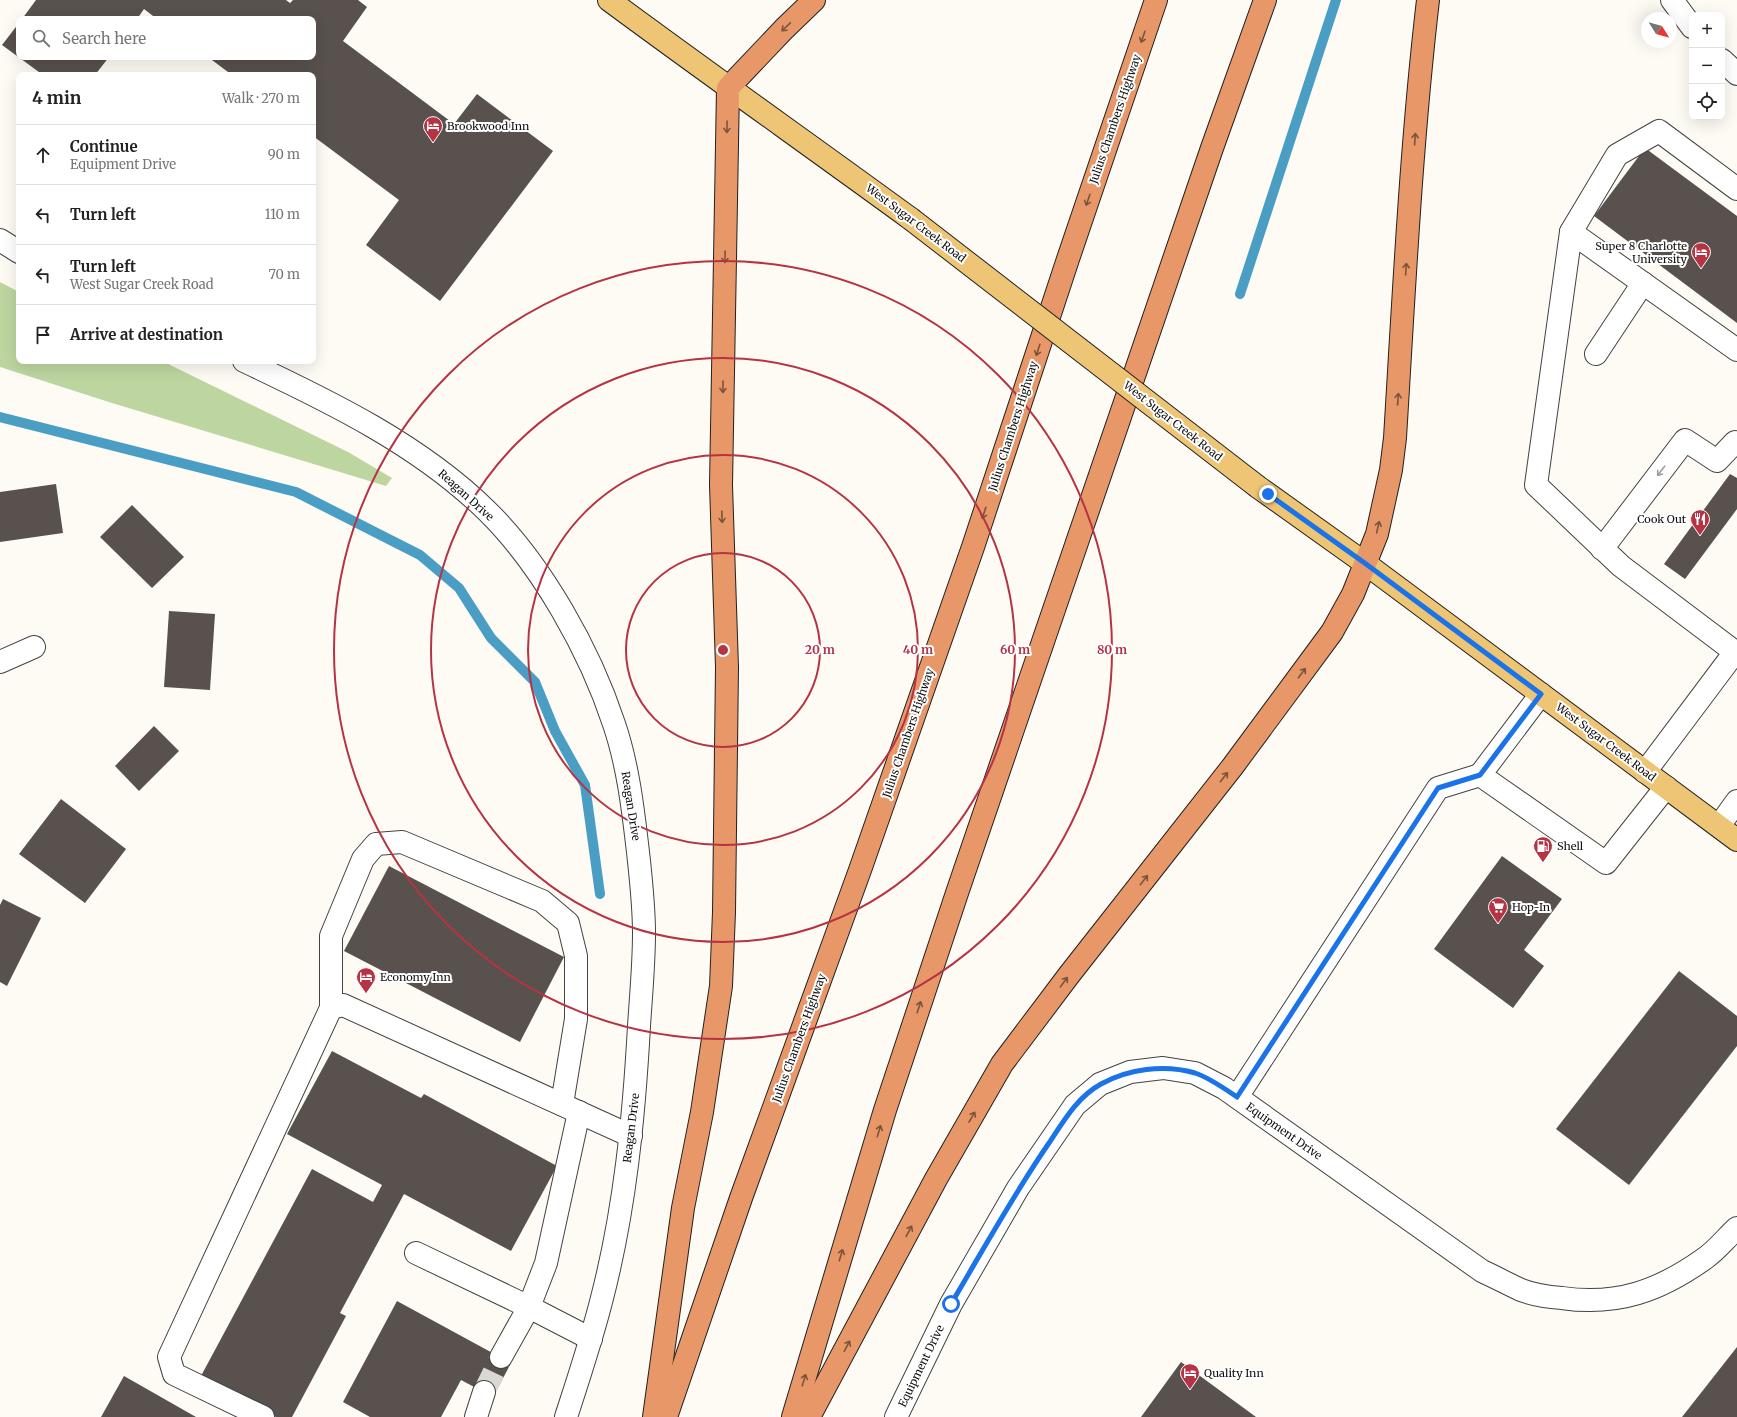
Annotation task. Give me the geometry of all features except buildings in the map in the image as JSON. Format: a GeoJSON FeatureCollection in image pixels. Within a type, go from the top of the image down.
{"type":"FeatureCollection","features":[{"type":"Feature","properties":{"kind":"highway"},"geometry":{"type":"LineString","coordinates":[[654,1417],[683,1208],[702,1112],[721,986],[724,912],[727,667],[721,485],[728,88],[814,0]]}},
{"type":"Feature","properties":{"kind":"highway","name":"Julius Chambers Highway"},"geometry":{"type":"LineString","coordinates":[[666,1417],[741,1198],[860,870],[973,548],[1068,259],[1156,0]]}},
{"type":"Feature","properties":{"kind":"highway"},"geometry":{"type":"LineString","coordinates":[[792,1417],[885,1110],[953,906],[1264,0]]}},
{"type":"Feature","properties":{"kind":"highway"},"geometry":{"type":"LineString","coordinates":[[809,1417],[936,1179],[1002,1064],[1069,975],[1233,766],[1332,632],[1353,594],[1377,534],[1391,470],[1394,444],[1408,224],[1422,50],[1428,0]]}},
{"type":"Feature","properties":{"kind":"main road","name":"West Sugar Creek Road"},"geometry":{"type":"LineString","coordinates":[[610,0],[728,88],[911,218],[1258,487],[1366,564],[1737,840]]}},
{"type":"Feature","properties":{"kind":"street"},"geometry":{"type":"LineString","coordinates":[[1672,0],[1689,23]]}},
{"type":"Feature","properties":{"kind":"street"},"geometry":{"type":"LineString","coordinates":[[1725,63],[1737,74]]}},
{"type":"Feature","properties":{"kind":"street"},"geometry":{"type":"LineString","coordinates":[[1645,772],[1736,651],[1621,566],[1536,485],[1571,232],[1617,155],[1659,131],[1737,189]]}},
{"type":"Feature","properties":{"kind":"street"},"geometry":{"type":"LineString","coordinates":[[1571,232],[1737,350]]}},
{"type":"Feature","properties":{"kind":"street"},"geometry":{"type":"LineString","coordinates":[[0,240],[16,250]]}},
{"type":"Feature","properties":{"kind":"street"},"geometry":{"type":"LineString","coordinates":[[1596,354],[1643,283]]}},
{"type":"Feature","properties":{"kind":"street","name":"Reagan Drive"},"geometry":{"type":"LineString","coordinates":[[250,364],[370,424],[434,466],[487,511],[528,558],[571,625],[588,659],[614,724],[630,787],[642,889],[644,933],[637,1068],[631,1136],[614,1243],[603,1296],[566,1417]]}},
{"type":"Feature","properties":{"kind":"street"},"geometry":{"type":"LineString","coordinates":[[1602,549],[1685,440],[1717,461],[1735,442],[1737,443]]}},
{"type":"Feature","properties":{"kind":"street"},"geometry":{"type":"LineString","coordinates":[[0,662],[34,647]]}},
{"type":"Feature","properties":{"kind":"street"},"geometry":{"type":"LineString","coordinates":[[1237,1097],[1438,788],[1480,775],[1541,694]]}},
{"type":"Feature","properties":{"kind":"street"},"geometry":{"type":"LineString","coordinates":[[1480,775],[1606,863],[1666,787]]}},
{"type":"Feature","properties":{"kind":"street"},"geometry":{"type":"LineString","coordinates":[[1719,826],[1737,801]]}},
{"type":"Feature","properties":{"kind":"street"},"geometry":{"type":"LineString","coordinates":[[263,1417],[174,1374],[169,1357],[331,1008],[331,936],[363,859],[376,844],[402,842],[542,901],[568,923],[576,956],[576,1019],[570,1108],[546,1263],[529,1307],[501,1357]]}},
{"type":"Feature","properties":{"kind":"street"},"geometry":{"type":"LineString","coordinates":[[331,1008],[343,1005],[631,1136]]}},
{"type":"Feature","properties":{"kind":"street","name":"Equipment Drive"},"geometry":{"type":"LineString","coordinates":[[896,1417],[951,1304],[1018,1188],[1074,1105],[1100,1084],[1130,1072],[1163,1068],[1195,1074],[1224,1088],[1482,1271],[1521,1290],[1542,1296],[1584,1301],[1622,1298],[1644,1292],[1665,1283],[1705,1259],[1737,1228]]}},
{"type":"Feature","properties":{"kind":"street"},"geometry":{"type":"LineString","coordinates":[[416,1253],[529,1307],[591,1339]]}},
{"type":"Feature","properties":{"kind":"street"},"geometry":{"type":"LineString","coordinates":[[476,1417],[484,1392]]}},
{"type":"Feature","properties":{"kind":"green space"},"geometry":{"type":"Polygon","coordinates":[[[0,282],[16,290],[16,364],[168,364],[348,452],[392,478],[386,486],[112,403],[0,367],[0,282]]]}},
{"type":"Feature","properties":{"kind":"waterway"},"geometry":{"type":"LineString","coordinates":[[1240,294],[1336,0]]}},
{"type":"Feature","properties":{"kind":"waterway"},"geometry":{"type":"LineString","coordinates":[[0,417],[296,492],[420,555],[459,588],[491,638],[535,682],[555,731],[585,785],[600,894]]}},
{"type":"Feature","properties":{"kind":"tunnel"},"geometry":{"type":"LineString","coordinates":[[484,1392],[501,1357]]}},
{"type":"Feature","properties":{"kind":"place","name":"Brookwood Inn"},"geometry":{"type":"Point","coordinates":[433,143]}},
{"type":"Feature","properties":{"kind":"place","name":"Super 8 Charlotte University"},"geometry":{"type":"Point","coordinates":[1701,269]}},
{"type":"Feature","properties":{"kind":"place","name":"Cook Out"},"geometry":{"type":"Point","coordinates":[1700,536]}},
{"type":"Feature","properties":{"kind":"place","name":"Shell"},"geometry":{"type":"Point","coordinates":[1543,863]}},
{"type":"Feature","properties":{"kind":"place","name":"Hop-In"},"geometry":{"type":"Point","coordinates":[1498,924]}},
{"type":"Feature","properties":{"kind":"place","name":"Economy Inn"},"geometry":{"type":"Point","coordinates":[366,994]}},
{"type":"Feature","properties":{"kind":"place","name":"Quality Inn"},"geometry":{"type":"Point","coordinates":[1190,1390]}},
{"type":"Feature","properties":{"kind":"route"},"geometry":{"type":"LineString","coordinates":[[951,1304],[1018,1188],[1074,1105],[1100,1084],[1130,1072],[1163,1068],[1195,1074],[1224,1088],[1237,1097],[1438,788],[1480,775],[1541,694],[1366,564],[1268,494]]}}]}
